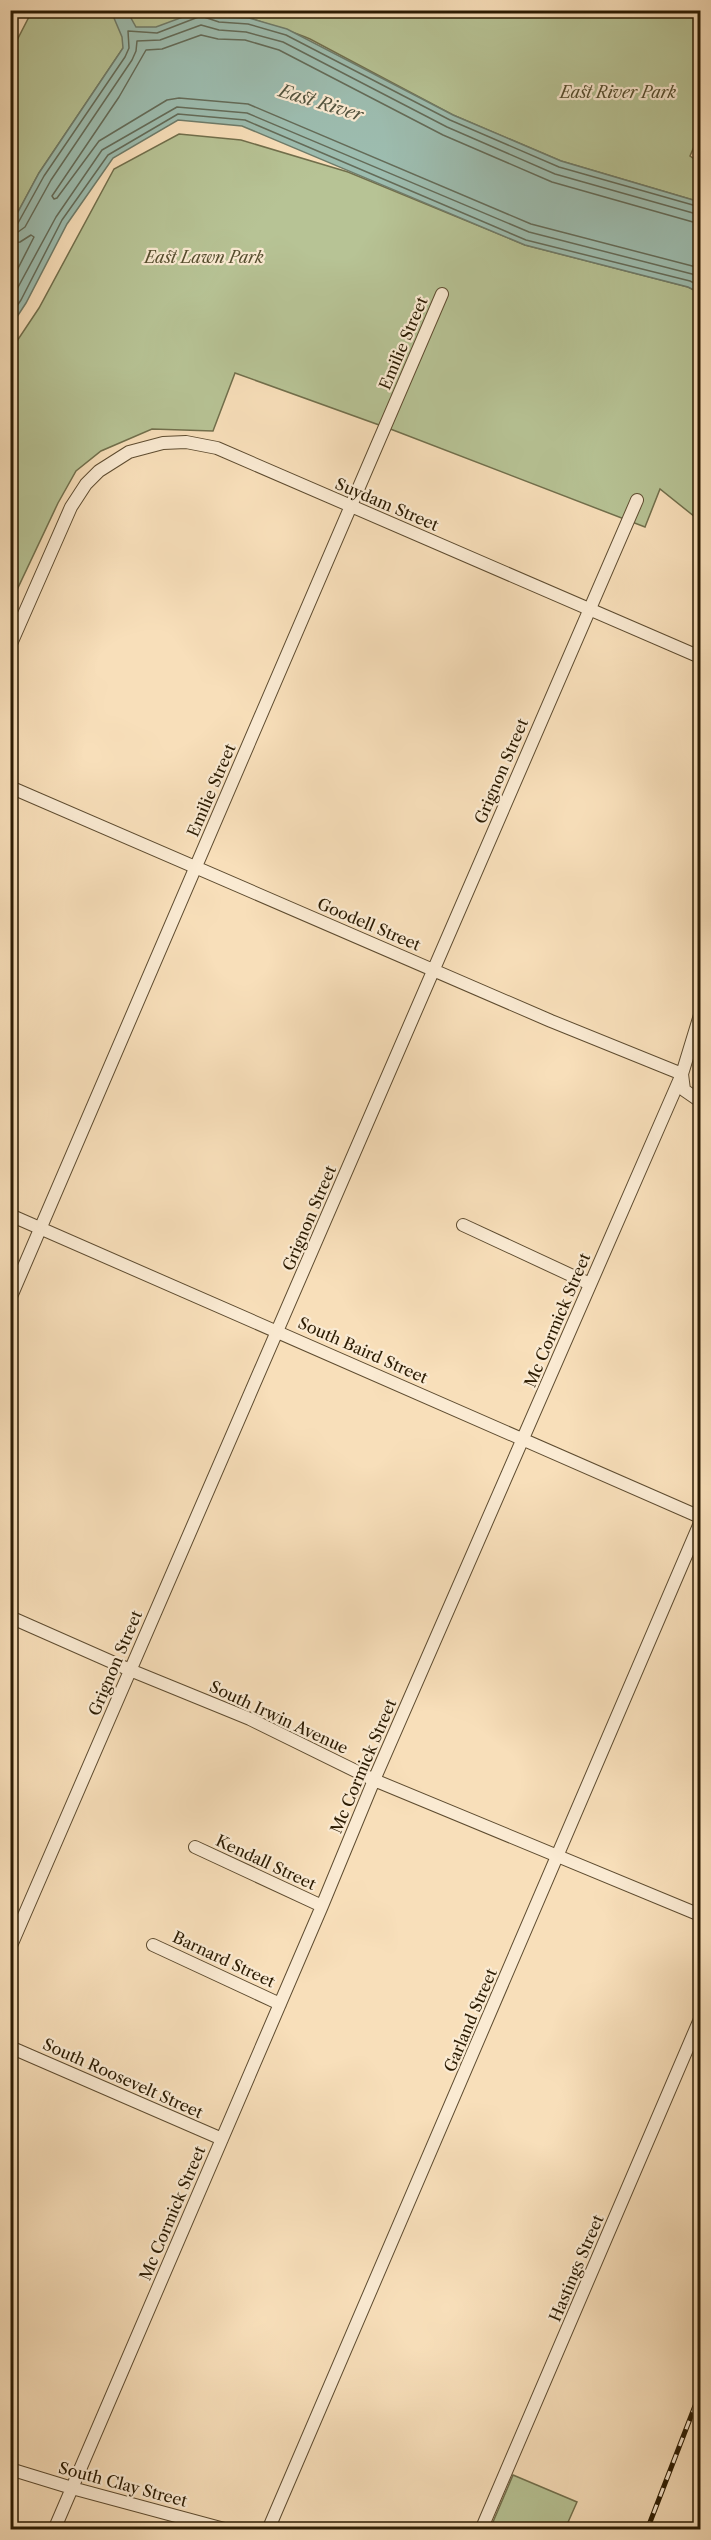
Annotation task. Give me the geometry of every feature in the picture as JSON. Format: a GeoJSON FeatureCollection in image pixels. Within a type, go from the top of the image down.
{"type":"FeatureCollection","features":[{"type":"Feature","properties":{"kind":"street","name":"Emilie Street"},"geometry":{"type":"LineString","coordinates":[[10,1299],[442,294]]}},
{"type":"Feature","properties":{"kind":"street","name":"Suydam Street"},"geometry":{"type":"LineString","coordinates":[[10,646],[70,507],[86,484],[114,460],[144,447],[186,442],[216,448],[700,657]]}},
{"type":"Feature","properties":{"kind":"street","name":"Grignon Street"},"geometry":{"type":"LineString","coordinates":[[10,1948],[637,500]]}},
{"type":"Feature","properties":{"kind":"street","name":"Goodell Street"},"geometry":{"type":"LineString","coordinates":[[10,787],[433,970],[682,1074]]}},
{"type":"Feature","properties":{"kind":"street","name":"Mc Cormick Street"},"geometry":{"type":"LineString","coordinates":[[54,2529],[374,1780],[682,1074],[700,1015]]}},
{"type":"Feature","properties":{"kind":"street"},"geometry":{"type":"LineString","coordinates":[[682,1074],[684,1090],[700,1101]]}},
{"type":"Feature","properties":{"kind":"street","name":"South Baird Street"},"geometry":{"type":"LineString","coordinates":[[10,1215],[700,1517]]}},
{"type":"Feature","properties":{"kind":"street"},"geometry":{"type":"LineString","coordinates":[[463,1225],[590,1284]]}},
{"type":"Feature","properties":{"kind":"street","name":"Garland Street"},"geometry":{"type":"LineString","coordinates":[[268,2529],[700,1523]]}},
{"type":"Feature","properties":{"kind":"street","name":"South Irwin Avenue"},"geometry":{"type":"LineString","coordinates":[[10,1617],[130,1670],[250,1719],[374,1780],[700,1915]]}},
{"type":"Feature","properties":{"kind":"street","name":"Kendall Street"},"geometry":{"type":"LineString","coordinates":[[195,1847],[322,1906]]}},
{"type":"Feature","properties":{"kind":"street","name":"Barnard Street"},"geometry":{"type":"LineString","coordinates":[[153,1945],[280,2004]]}},
{"type":"Feature","properties":{"kind":"street","name":"Hastings Street"},"geometry":{"type":"LineString","coordinates":[[481,2529],[700,2019]]}},
{"type":"Feature","properties":{"kind":"street","name":"South Roosevelt Street"},"geometry":{"type":"LineString","coordinates":[[10,2047],[222,2139]]}},
{"type":"Feature","properties":{"kind":"street","name":"South Clay Street"},"geometry":{"type":"LineString","coordinates":[[10,2469],[72,2488],[228,2529]]}},
{"type":"Feature","properties":{"kind":"green space"},"geometry":{"type":"Polygon","coordinates":[[[32,11],[201,11],[123,48],[39,173],[11,225],[11,52],[32,11]]]}},
{"type":"Feature","properties":{"kind":"green space","name":"East River Park"},"geometry":{"type":"Polygon","coordinates":[[[234,11],[700,11],[700,133],[690,156],[700,163],[700,202],[561,161],[453,115],[310,39],[234,11]]]}},
{"type":"Feature","properties":{"kind":"green space","name":"East Lawn Park"},"geometry":{"type":"Polygon","coordinates":[[[179,134],[241,140],[348,172],[525,245],[688,287],[700,293],[700,521],[660,489],[645,527],[393,430],[235,373],[213,431],[152,429],[101,451],[76,471],[58,503],[15,594],[11,593],[11,350],[39,308],[114,169],[179,134]]]}},
{"type":"Feature","properties":{"kind":"green space"},"geometry":{"type":"Polygon","coordinates":[[[513,2475],[577,2502],[565,2529],[490,2529],[513,2475]]]}},
{"type":"Feature","properties":{"kind":"water","name":"East River"},"geometry":{"type":"Polygon","coordinates":[[[111,11],[127,11],[136,27],[156,27],[199,11],[221,17],[249,18],[287,29],[453,115],[561,161],[700,202],[700,293],[688,287],[525,245],[242,126],[178,120],[113,158],[67,224],[26,303],[11,326],[11,225],[39,173],[123,48],[122,37],[111,11]]]}},
{"type":"Feature","properties":{"kind":"railway"},"geometry":{"type":"LineString","coordinates":[[647,2530],[700,2393]]}}]}
